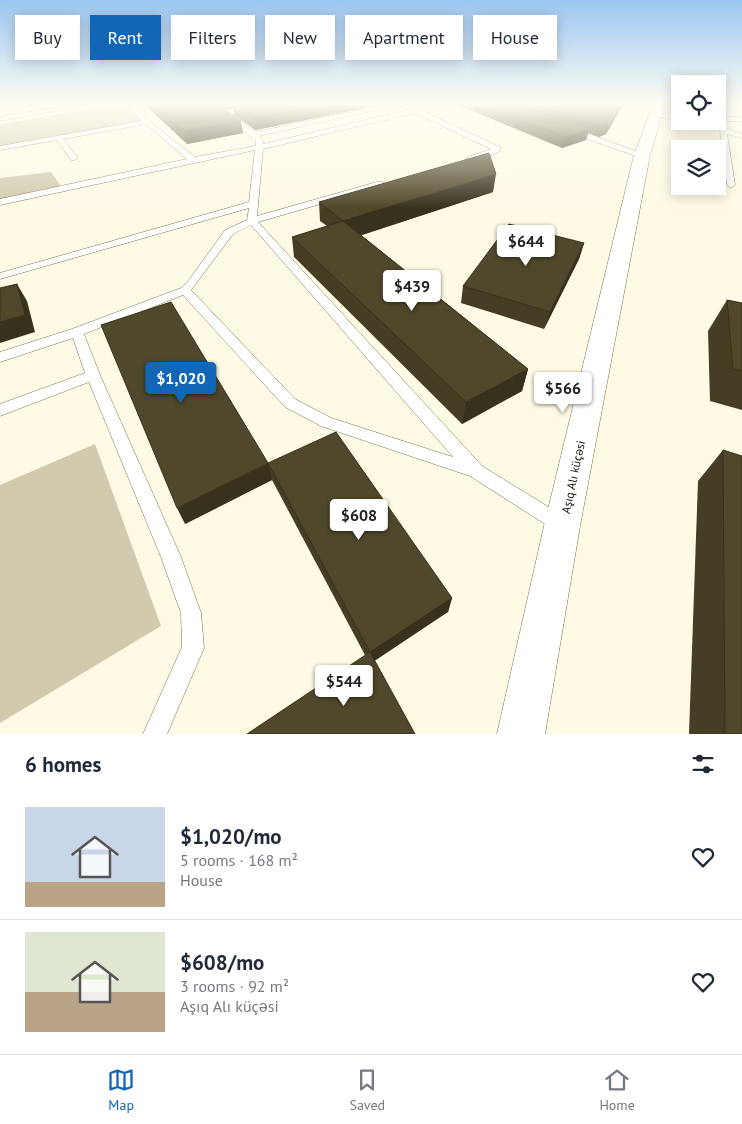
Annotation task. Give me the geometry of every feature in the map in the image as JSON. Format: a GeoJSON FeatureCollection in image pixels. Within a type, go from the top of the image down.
{"type":"FeatureCollection","features":[{"type":"Feature","properties":{"kind":"street","name":"Aşıq Alı küçəsi"},"geometry":{"type":"LineString","coordinates":[[521,734],[562,526],[642,155],[650,139]]}},
{"type":"Feature","properties":{"kind":"lane"},"geometry":{"type":"LineString","coordinates":[[0,148],[46,139]]}},
{"type":"Feature","properties":{"kind":"lane"},"geometry":{"type":"LineString","coordinates":[[60,139],[74,158]]}},
{"type":"Feature","properties":{"kind":"lane"},"geometry":{"type":"LineString","coordinates":[[168,139],[193,160]]}},
{"type":"Feature","properties":{"kind":"lane"},"geometry":{"type":"LineString","coordinates":[[259,139],[260,147],[252,221],[476,471]]}},
{"type":"Feature","properties":{"kind":"lane"},"geometry":{"type":"LineString","coordinates":[[0,202],[294,139]]}},
{"type":"Feature","properties":{"kind":"lane"},"geometry":{"type":"LineString","coordinates":[[461,162],[497,149],[479,139]]}},
{"type":"Feature","properties":{"kind":"lane"},"geometry":{"type":"LineString","coordinates":[[597,139],[642,155]]}},
{"type":"Feature","properties":{"kind":"lane"},"geometry":{"type":"LineString","coordinates":[[724,139],[731,185]]}},
{"type":"Feature","properties":{"kind":"lane"},"geometry":{"type":"LineString","coordinates":[[0,357],[77,332],[185,290],[230,232],[252,221],[385,183]]}},
{"type":"Feature","properties":{"kind":"lane"},"geometry":{"type":"LineString","coordinates":[[0,276],[254,204]]}},
{"type":"Feature","properties":{"kind":"lane"},"geometry":{"type":"LineString","coordinates":[[185,290],[290,403],[326,422],[476,471],[562,526]]}},
{"type":"Feature","properties":{"kind":"lane"},"geometry":{"type":"LineString","coordinates":[[77,332],[93,375],[171,557],[191,612],[193,648],[156,734]]}},
{"type":"Feature","properties":{"kind":"lane"},"geometry":{"type":"LineString","coordinates":[[0,410],[93,375]]}},
{"type":"Feature","properties":{"kind":"shaded area"},"geometry":{"type":"Polygon","coordinates":[[[0,139],[46,139],[0,148],[0,139]]]}},
{"type":"Feature","properties":{"kind":"shaded area"},"geometry":{"type":"Polygon","coordinates":[[[51,172],[61,186],[0,199],[0,178],[51,172]]]}},
{"type":"Feature","properties":{"kind":"shaded area"},"geometry":{"type":"Polygon","coordinates":[[[95,444],[161,626],[0,723],[0,485],[95,444]]]}},
{"type":"Feature","properties":{"kind":"building"},"geometry":{"type":"Polygon","coordinates":[[[489,153],[496,174],[343,221],[319,202],[489,153]]]}},
{"type":"Feature","properties":{"kind":"building"},"geometry":{"type":"Polygon","coordinates":[[[343,221],[528,369],[466,402],[292,237],[343,221]]]}},
{"type":"Feature","properties":{"kind":"building"},"geometry":{"type":"Polygon","coordinates":[[[509,224],[584,243],[550,312],[463,286],[509,224]]]}},
{"type":"Feature","properties":{"kind":"building"},"geometry":{"type":"Polygon","coordinates":[[[17,284],[25,315],[0,322],[0,288],[17,284]]]}},
{"type":"Feature","properties":{"kind":"building"},"geometry":{"type":"Polygon","coordinates":[[[727,300],[742,303],[742,371],[733,369],[727,300]]]}},
{"type":"Feature","properties":{"kind":"building"},"geometry":{"type":"Polygon","coordinates":[[[171,302],[268,463],[177,508],[101,325],[171,302]]]}},
{"type":"Feature","properties":{"kind":"building"},"geometry":{"type":"Polygon","coordinates":[[[336,432],[452,598],[370,652],[268,463],[336,432]]]}},
{"type":"Feature","properties":{"kind":"building"},"geometry":{"type":"Polygon","coordinates":[[[723,450],[742,456],[742,734],[725,734],[723,450]]]}},
{"type":"Feature","properties":{"kind":"building"},"geometry":{"type":"Polygon","coordinates":[[[370,652],[415,734],[247,734],[370,652]]]}}]}
